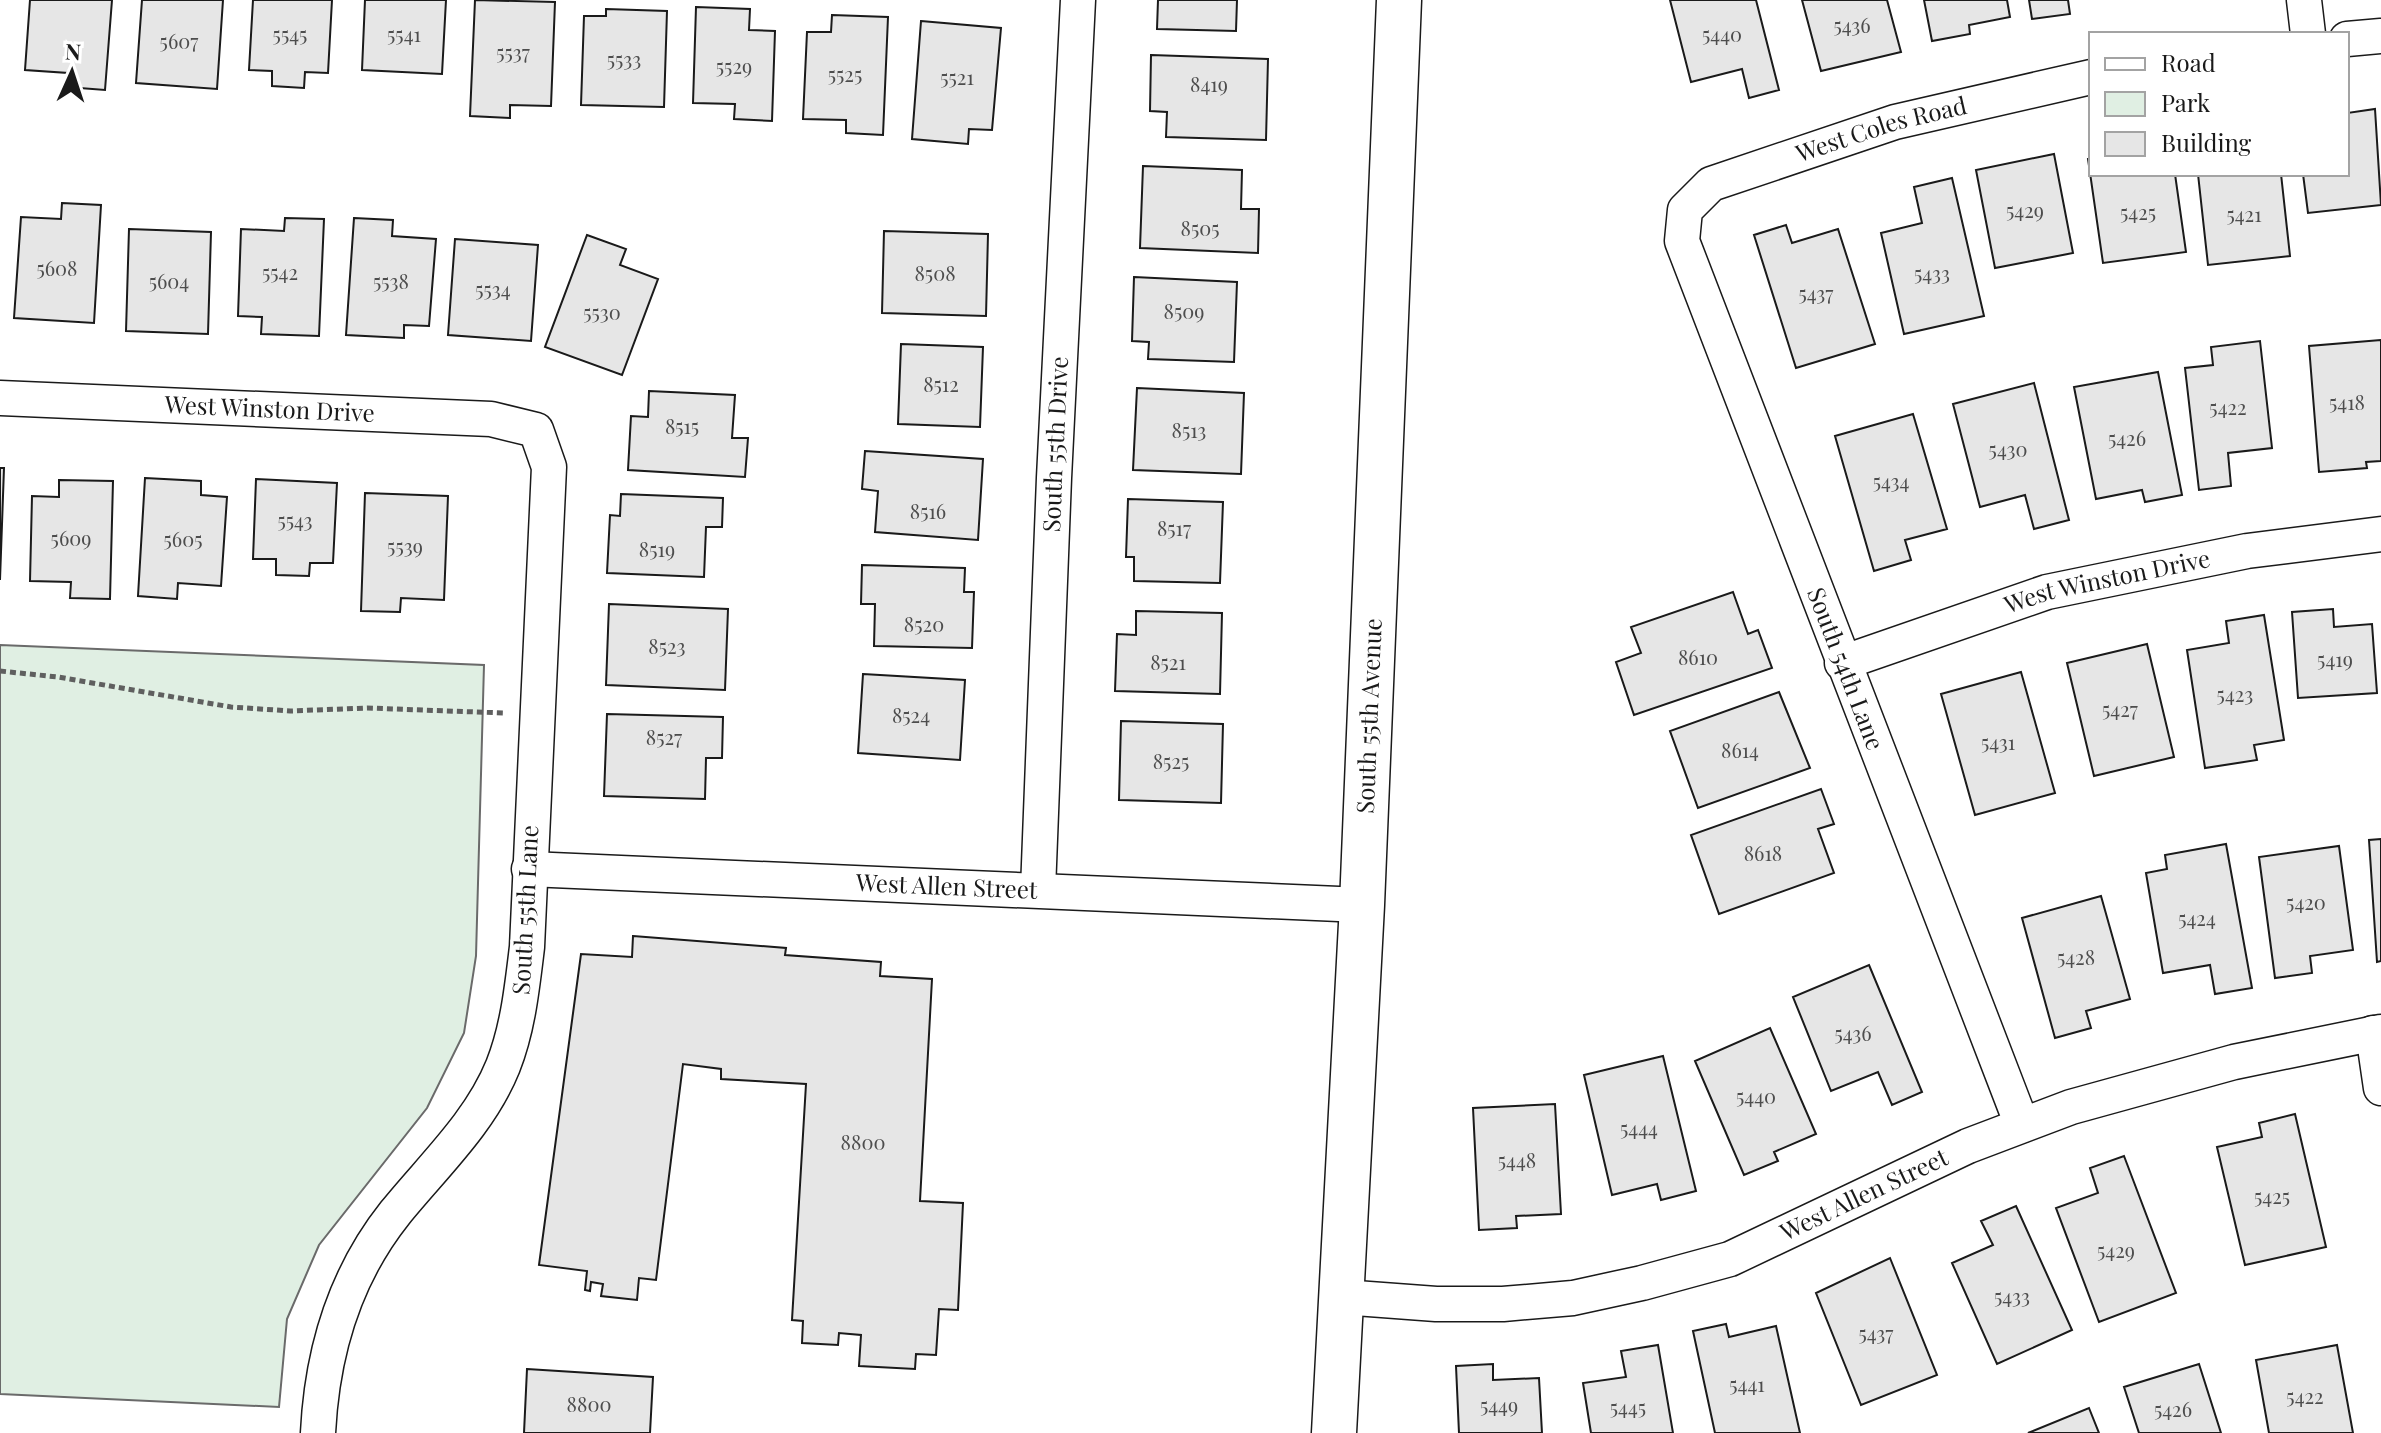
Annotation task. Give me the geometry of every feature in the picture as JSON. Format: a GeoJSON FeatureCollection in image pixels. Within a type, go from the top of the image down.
{"type":"FeatureCollection","features":[{"type":"Feature","properties":{"kind":"street","name":"South 55th Drive"},"geometry":{"type":"LineString","coordinates":[[1038,890],[1078,0]]}},
{"type":"Feature","properties":{"kind":"street","name":"South 55th Avenue"},"geometry":{"type":"LineString","coordinates":[[1334,1433],[1362,905],[1399,0]]}},
{"type":"Feature","properties":{"kind":"street"},"geometry":{"type":"LineString","coordinates":[[2304,0],[2308,32]]}},
{"type":"Feature","properties":{"kind":"street"},"geometry":{"type":"LineString","coordinates":[[2349,39],[2381,36]]}},
{"type":"Feature","properties":{"kind":"street","name":"West Coles Road"},"geometry":{"type":"LineString","coordinates":[[1685,210],[1711,184],[1807,149],[1895,122],[2089,77]]}},
{"type":"Feature","properties":{"kind":"street","name":"South 54th Lane"},"geometry":{"type":"LineString","coordinates":[[1685,210],[1682,241],[2022,1125]]}},
{"type":"Feature","properties":{"kind":"street","name":"West Winston Drive"},"geometry":{"type":"LineString","coordinates":[[0,398],[491,419],[536,430]]}},
{"type":"Feature","properties":{"kind":"street","name":"South 55th Lane"},"geometry":{"type":"LineString","coordinates":[[318,1433],[324,1363],[340,1311],[361,1260],[394,1214],[467,1130],[502,1068],[519,1013],[527,947],[549,467],[536,430]]}},
{"type":"Feature","properties":{"kind":"street","name":"West Winston Drive"},"geometry":{"type":"LineString","coordinates":[[1842,663],[2047,592],[2247,551],[2381,534]]}},
{"type":"Feature","properties":{"kind":"street","name":"West Allen Street"},"geometry":{"type":"LineString","coordinates":[[529,869],[1362,905]]}},
{"type":"Feature","properties":{"kind":"street","name":"West Allen Street"},"geometry":{"type":"LineString","coordinates":[[1342,1297],[1436,1304],[1503,1304],[1573,1298],[1642,1283],[1730,1259],[1968,1146],[2022,1125],[2161,1080],[2377,1033]]}},
{"type":"Feature","properties":{"kind":"street"},"geometry":{"type":"LineString","coordinates":[[2377,1033],[2381,1088]]}},
{"type":"Feature","properties":{"kind":"path"},"geometry":{"type":"LineString","coordinates":[[0,671],[245,708],[537,715]]}},
{"type":"Feature","properties":{"kind":"green space"},"geometry":{"type":"Polygon","coordinates":[[[0,645],[484,665],[476,956],[464,1033],[427,1108],[319,1245],[287,1319],[279,1407],[0,1394],[0,645]]]}},
{"type":"Feature","properties":{"kind":"building"},"geometry":{"type":"Polygon","coordinates":[[[30,0],[112,0],[105,90],[67,87],[68,73],[25,70],[30,0]]]}},
{"type":"Feature","properties":{"kind":"building"},"geometry":{"type":"Polygon","coordinates":[[[142,0],[223,0],[217,89],[136,83],[142,0]]]}},
{"type":"Feature","properties":{"kind":"building"},"geometry":{"type":"Polygon","coordinates":[[[253,0],[332,0],[328,73],[305,72],[304,88],[272,86],[272,71],[249,70],[253,0]]]}},
{"type":"Feature","properties":{"kind":"building"},"geometry":{"type":"Polygon","coordinates":[[[365,0],[446,0],[442,74],[362,70],[365,0]]]}},
{"type":"Feature","properties":{"kind":"building"},"geometry":{"type":"Polygon","coordinates":[[[475,0],[555,2],[551,106],[510,105],[510,118],[470,116],[475,0]]]}},
{"type":"Feature","properties":{"kind":"building"},"geometry":{"type":"Polygon","coordinates":[[[1158,0],[1237,0],[1236,31],[1157,29],[1158,0]]]}},
{"type":"Feature","properties":{"kind":"building"},"geometry":{"type":"Polygon","coordinates":[[[1670,0],[1756,0],[1779,90],[1749,98],[1742,69],[1691,82],[1670,0]]]}},
{"type":"Feature","properties":{"kind":"building"},"geometry":{"type":"Polygon","coordinates":[[[1802,0],[1887,0],[1901,52],[1821,71],[1802,0]]]}},
{"type":"Feature","properties":{"kind":"building"},"geometry":{"type":"Polygon","coordinates":[[[1924,0],[2007,0],[2010,17],[1969,25],[1970,34],[1932,41],[1924,0]]]}},
{"type":"Feature","properties":{"kind":"building"},"geometry":{"type":"Polygon","coordinates":[[[2029,0],[2068,0],[2070,14],[2032,19],[2029,0]]]}},
{"type":"Feature","properties":{"kind":"building"},"geometry":{"type":"Polygon","coordinates":[[[696,7],[750,9],[749,30],[775,31],[772,121],[734,119],[735,104],[693,103],[696,7]]]}},
{"type":"Feature","properties":{"kind":"building"},"geometry":{"type":"Polygon","coordinates":[[[606,9],[667,11],[664,107],[581,105],[584,16],[606,16],[606,9]]]}},
{"type":"Feature","properties":{"kind":"building"},"geometry":{"type":"Polygon","coordinates":[[[832,15],[888,17],[883,135],[846,133],[846,120],[803,119],[807,32],[831,32],[832,15]]]}},
{"type":"Feature","properties":{"kind":"building"},"geometry":{"type":"Polygon","coordinates":[[[921,21],[1001,28],[992,130],[969,129],[968,144],[912,139],[921,21]]]}},
{"type":"Feature","properties":{"kind":"building"},"geometry":{"type":"Polygon","coordinates":[[[1151,55],[1268,59],[1266,140],[1166,137],[1167,112],[1150,111],[1151,55]]]}},
{"type":"Feature","properties":{"kind":"building"},"geometry":{"type":"Polygon","coordinates":[[[2375,109],[2381,205],[2308,213],[2303,176],[2349,176],[2349,113],[2375,109]]]}},
{"type":"Feature","properties":{"kind":"building"},"geometry":{"type":"Polygon","coordinates":[[[2054,154],[2073,253],[1995,268],[1976,170],[2054,154]]]}},
{"type":"Feature","properties":{"kind":"building"},"geometry":{"type":"Polygon","coordinates":[[[1143,166],[1242,170],[1241,209],[1259,209],[1258,253],[1140,248],[1143,166]]]}},
{"type":"Feature","properties":{"kind":"building"},"geometry":{"type":"Polygon","coordinates":[[[2090,176],[2175,176],[2186,252],[2103,263],[2090,176]]]}},
{"type":"Feature","properties":{"kind":"building"},"geometry":{"type":"Polygon","coordinates":[[[2198,176],[2281,176],[2290,256],[2208,265],[2198,176]]]}},
{"type":"Feature","properties":{"kind":"building"},"geometry":{"type":"Polygon","coordinates":[[[1952,178],[1984,316],[1904,334],[1881,233],[1922,223],[1914,187],[1952,178]]]}},
{"type":"Feature","properties":{"kind":"building"},"geometry":{"type":"Polygon","coordinates":[[[62,203],[101,205],[94,323],[14,318],[21,217],[61,219],[62,203]]]}},
{"type":"Feature","properties":{"kind":"building"},"geometry":{"type":"Polygon","coordinates":[[[285,218],[324,219],[319,336],[261,334],[262,317],[238,316],[241,229],[284,231],[285,218]]]}},
{"type":"Feature","properties":{"kind":"building"},"geometry":{"type":"Polygon","coordinates":[[[354,218],[393,220],[392,236],[436,239],[429,326],[404,325],[404,338],[346,335],[354,218]]]}},
{"type":"Feature","properties":{"kind":"building"},"geometry":{"type":"Polygon","coordinates":[[[1786,225],[1792,243],[1838,229],[1875,344],[1796,368],[1754,235],[1786,225]]]}},
{"type":"Feature","properties":{"kind":"building"},"geometry":{"type":"Polygon","coordinates":[[[129,229],[211,232],[208,334],[126,331],[129,229]]]}},
{"type":"Feature","properties":{"kind":"building"},"geometry":{"type":"Polygon","coordinates":[[[884,231],[988,234],[986,316],[882,313],[884,231]]]}},
{"type":"Feature","properties":{"kind":"building"},"geometry":{"type":"Polygon","coordinates":[[[587,235],[626,249],[620,265],[658,279],[622,375],[545,347],[587,235]]]}},
{"type":"Feature","properties":{"kind":"building"},"geometry":{"type":"Polygon","coordinates":[[[455,239],[538,245],[531,341],[448,335],[455,239]]]}},
{"type":"Feature","properties":{"kind":"building"},"geometry":{"type":"Polygon","coordinates":[[[1134,277],[1237,282],[1234,362],[1148,359],[1149,342],[1132,341],[1134,277]]]}},
{"type":"Feature","properties":{"kind":"building"},"geometry":{"type":"Polygon","coordinates":[[[2381,340],[2381,461],[2366,462],[2367,468],[2319,472],[2309,346],[2381,340]]]}},
{"type":"Feature","properties":{"kind":"building"},"geometry":{"type":"Polygon","coordinates":[[[2260,341],[2272,448],[2228,453],[2231,486],[2199,490],[2185,368],[2213,365],[2211,347],[2260,341]]]}},
{"type":"Feature","properties":{"kind":"building"},"geometry":{"type":"Polygon","coordinates":[[[901,344],[983,347],[980,427],[898,424],[901,344]]]}},
{"type":"Feature","properties":{"kind":"building"},"geometry":{"type":"Polygon","coordinates":[[[2158,372],[2182,495],[2145,502],[2142,490],[2096,499],[2074,387],[2158,372]]]}},
{"type":"Feature","properties":{"kind":"building"},"geometry":{"type":"Polygon","coordinates":[[[2034,383],[2069,520],[2034,529],[2025,495],[1980,507],[1953,404],[2034,383]]]}},
{"type":"Feature","properties":{"kind":"building"},"geometry":{"type":"Polygon","coordinates":[[[1137,388],[1244,393],[1241,474],[1133,470],[1137,388]]]}},
{"type":"Feature","properties":{"kind":"building"},"geometry":{"type":"Polygon","coordinates":[[[649,391],[735,395],[732,438],[748,438],[745,477],[628,470],[631,416],[648,417],[649,391]]]}},
{"type":"Feature","properties":{"kind":"building"},"geometry":{"type":"Polygon","coordinates":[[[1913,414],[1947,529],[1905,540],[1911,560],[1874,571],[1835,436],[1913,414]]]}},
{"type":"Feature","properties":{"kind":"building"},"geometry":{"type":"Polygon","coordinates":[[[865,451],[983,459],[978,540],[875,532],[878,491],[862,489],[865,451]]]}},
{"type":"Feature","properties":{"kind":"building"},"geometry":{"type":"Polygon","coordinates":[[[0,468],[4,468],[0,580],[0,468]]]}},
{"type":"Feature","properties":{"kind":"building"},"geometry":{"type":"Polygon","coordinates":[[[145,478],[201,481],[201,495],[227,497],[221,586],[178,583],[177,599],[138,596],[145,478]]]}},
{"type":"Feature","properties":{"kind":"building"},"geometry":{"type":"Polygon","coordinates":[[[256,479],[337,483],[333,563],[310,563],[309,576],[276,575],[276,559],[253,559],[256,479]]]}},
{"type":"Feature","properties":{"kind":"building"},"geometry":{"type":"Polygon","coordinates":[[[59,480],[113,481],[110,599],[70,598],[71,582],[30,581],[32,496],[59,497],[59,480]]]}},
{"type":"Feature","properties":{"kind":"building"},"geometry":{"type":"Polygon","coordinates":[[[365,493],[448,496],[444,600],[401,598],[400,612],[361,611],[365,493]]]}},
{"type":"Feature","properties":{"kind":"building"},"geometry":{"type":"Polygon","coordinates":[[[621,494],[723,498],[722,527],[706,527],[704,577],[607,573],[610,515],[620,516],[621,494]]]}},
{"type":"Feature","properties":{"kind":"building"},"geometry":{"type":"Polygon","coordinates":[[[1128,499],[1223,502],[1220,583],[1134,581],[1134,557],[1126,557],[1128,499]]]}},
{"type":"Feature","properties":{"kind":"building"},"geometry":{"type":"Polygon","coordinates":[[[862,565],[965,568],[964,592],[974,592],[972,648],[874,646],[875,604],[861,604],[862,565]]]}},
{"type":"Feature","properties":{"kind":"building"},"geometry":{"type":"Polygon","coordinates":[[[1733,592],[1748,634],[1758,630],[1772,668],[1634,715],[1616,662],[1641,653],[1631,627],[1733,592]]]}},
{"type":"Feature","properties":{"kind":"building"},"geometry":{"type":"Polygon","coordinates":[[[609,604],[728,609],[725,690],[606,685],[609,604]]]}},
{"type":"Feature","properties":{"kind":"building"},"geometry":{"type":"Polygon","coordinates":[[[2333,609],[2334,627],[2372,624],[2377,693],[2298,698],[2292,612],[2333,609]]]}},
{"type":"Feature","properties":{"kind":"building"},"geometry":{"type":"Polygon","coordinates":[[[1136,611],[1222,613],[1220,694],[1115,691],[1117,634],[1136,635],[1136,611]]]}},
{"type":"Feature","properties":{"kind":"building"},"geometry":{"type":"Polygon","coordinates":[[[2264,615],[2284,740],[2254,745],[2257,760],[2205,768],[2187,650],[2229,643],[2226,621],[2264,615]]]}},
{"type":"Feature","properties":{"kind":"building"},"geometry":{"type":"Polygon","coordinates":[[[2147,644],[2174,757],[2094,776],[2067,663],[2147,644]]]}},
{"type":"Feature","properties":{"kind":"building"},"geometry":{"type":"Polygon","coordinates":[[[2021,672],[2055,793],[1975,815],[1941,694],[2021,672]]]}},
{"type":"Feature","properties":{"kind":"building"},"geometry":{"type":"Polygon","coordinates":[[[863,674],[965,680],[960,760],[858,753],[863,674]]]}},
{"type":"Feature","properties":{"kind":"building"},"geometry":{"type":"Polygon","coordinates":[[[1779,692],[1810,768],[1698,808],[1670,731],[1779,692]]]}},
{"type":"Feature","properties":{"kind":"building"},"geometry":{"type":"Polygon","coordinates":[[[607,714],[723,717],[722,758],[706,758],[705,799],[604,796],[607,714]]]}},
{"type":"Feature","properties":{"kind":"building"},"geometry":{"type":"Polygon","coordinates":[[[1121,721],[1223,724],[1221,803],[1119,800],[1121,721]]]}},
{"type":"Feature","properties":{"kind":"building"},"geometry":{"type":"Polygon","coordinates":[[[1821,789],[1834,824],[1818,829],[1834,873],[1719,914],[1691,835],[1821,789]]]}},
{"type":"Feature","properties":{"kind":"building"},"geometry":{"type":"Polygon","coordinates":[[[2381,839],[2381,961],[2377,962],[2369,840],[2381,839]]]}},
{"type":"Feature","properties":{"kind":"building"},"geometry":{"type":"Polygon","coordinates":[[[2226,844],[2252,988],[2215,994],[2210,965],[2163,973],[2146,873],[2167,869],[2165,855],[2226,844]]]}},
{"type":"Feature","properties":{"kind":"building"},"geometry":{"type":"Polygon","coordinates":[[[2339,846],[2353,950],[2310,956],[2312,973],[2275,978],[2259,857],[2339,846]]]}},
{"type":"Feature","properties":{"kind":"building"},"geometry":{"type":"Polygon","coordinates":[[[2101,896],[2130,999],[2086,1011],[2091,1028],[2055,1038],[2022,918],[2101,896]]]}},
{"type":"Feature","properties":{"kind":"building"},"geometry":{"type":"Polygon","coordinates":[[[633,936],[786,948],[785,955],[881,962],[880,976],[932,979],[920,1201],[963,1203],[958,1310],[939,1309],[936,1355],[916,1354],[915,1369],[859,1366],[861,1335],[839,1333],[838,1345],[802,1343],[803,1321],[792,1320],[806,1084],[721,1079],[721,1069],[683,1064],[656,1280],[639,1278],[637,1300],[601,1296],[603,1284],[591,1282],[590,1291],[585,1290],[587,1271],[539,1265],[581,954],[632,957],[633,936]]]}},
{"type":"Feature","properties":{"kind":"building"},"geometry":{"type":"Polygon","coordinates":[[[1869,965],[1922,1092],[1892,1105],[1878,1072],[1831,1091],[1793,997],[1869,965]]]}},
{"type":"Feature","properties":{"kind":"building"},"geometry":{"type":"Polygon","coordinates":[[[1770,1028],[1816,1134],[1774,1152],[1778,1161],[1744,1175],[1695,1061],[1770,1028]]]}},
{"type":"Feature","properties":{"kind":"building"},"geometry":{"type":"Polygon","coordinates":[[[1663,1056],[1696,1191],[1661,1200],[1657,1184],[1612,1195],[1584,1075],[1663,1056]]]}},
{"type":"Feature","properties":{"kind":"building"},"geometry":{"type":"Polygon","coordinates":[[[1555,1104],[1561,1214],[1516,1216],[1517,1228],[1479,1230],[1473,1108],[1555,1104]]]}},
{"type":"Feature","properties":{"kind":"building"},"geometry":{"type":"Polygon","coordinates":[[[2295,1114],[2326,1247],[2245,1265],[2217,1147],[2262,1137],[2259,1123],[2295,1114]]]}},
{"type":"Feature","properties":{"kind":"building"},"geometry":{"type":"Polygon","coordinates":[[[2124,1156],[2176,1293],[2099,1322],[2056,1208],[2098,1193],[2090,1168],[2124,1156]]]}},
{"type":"Feature","properties":{"kind":"building"},"geometry":{"type":"Polygon","coordinates":[[[2016,1206],[2072,1330],[1997,1364],[1952,1263],[1993,1245],[1981,1221],[2016,1206]]]}},
{"type":"Feature","properties":{"kind":"building"},"geometry":{"type":"Polygon","coordinates":[[[1890,1258],[1937,1375],[1861,1405],[1816,1293],[1890,1258]]]}},
{"type":"Feature","properties":{"kind":"building"},"geometry":{"type":"Polygon","coordinates":[[[1726,1324],[1729,1337],[1776,1326],[1800,1433],[1715,1433],[1693,1331],[1726,1324]]]}},
{"type":"Feature","properties":{"kind":"building"},"geometry":{"type":"Polygon","coordinates":[[[1658,1345],[1673,1433],[1591,1433],[1583,1383],[1626,1377],[1621,1351],[1658,1345]]]}},
{"type":"Feature","properties":{"kind":"building"},"geometry":{"type":"Polygon","coordinates":[[[2337,1345],[2353,1433],[2269,1433],[2256,1360],[2337,1345]]]}},
{"type":"Feature","properties":{"kind":"building"},"geometry":{"type":"Polygon","coordinates":[[[1493,1364],[1493,1380],[1539,1378],[1542,1433],[1459,1433],[1456,1366],[1493,1364]]]}},
{"type":"Feature","properties":{"kind":"building"},"geometry":{"type":"Polygon","coordinates":[[[2199,1364],[2221,1433],[2139,1433],[2124,1387],[2199,1364]]]}},
{"type":"Feature","properties":{"kind":"building"},"geometry":{"type":"Polygon","coordinates":[[[527,1369],[653,1377],[650,1433],[524,1433],[527,1369]]]}},
{"type":"Feature","properties":{"kind":"building"},"geometry":{"type":"Polygon","coordinates":[[[2089,1408],[2099,1433],[2028,1433],[2089,1408]]]}}]}
